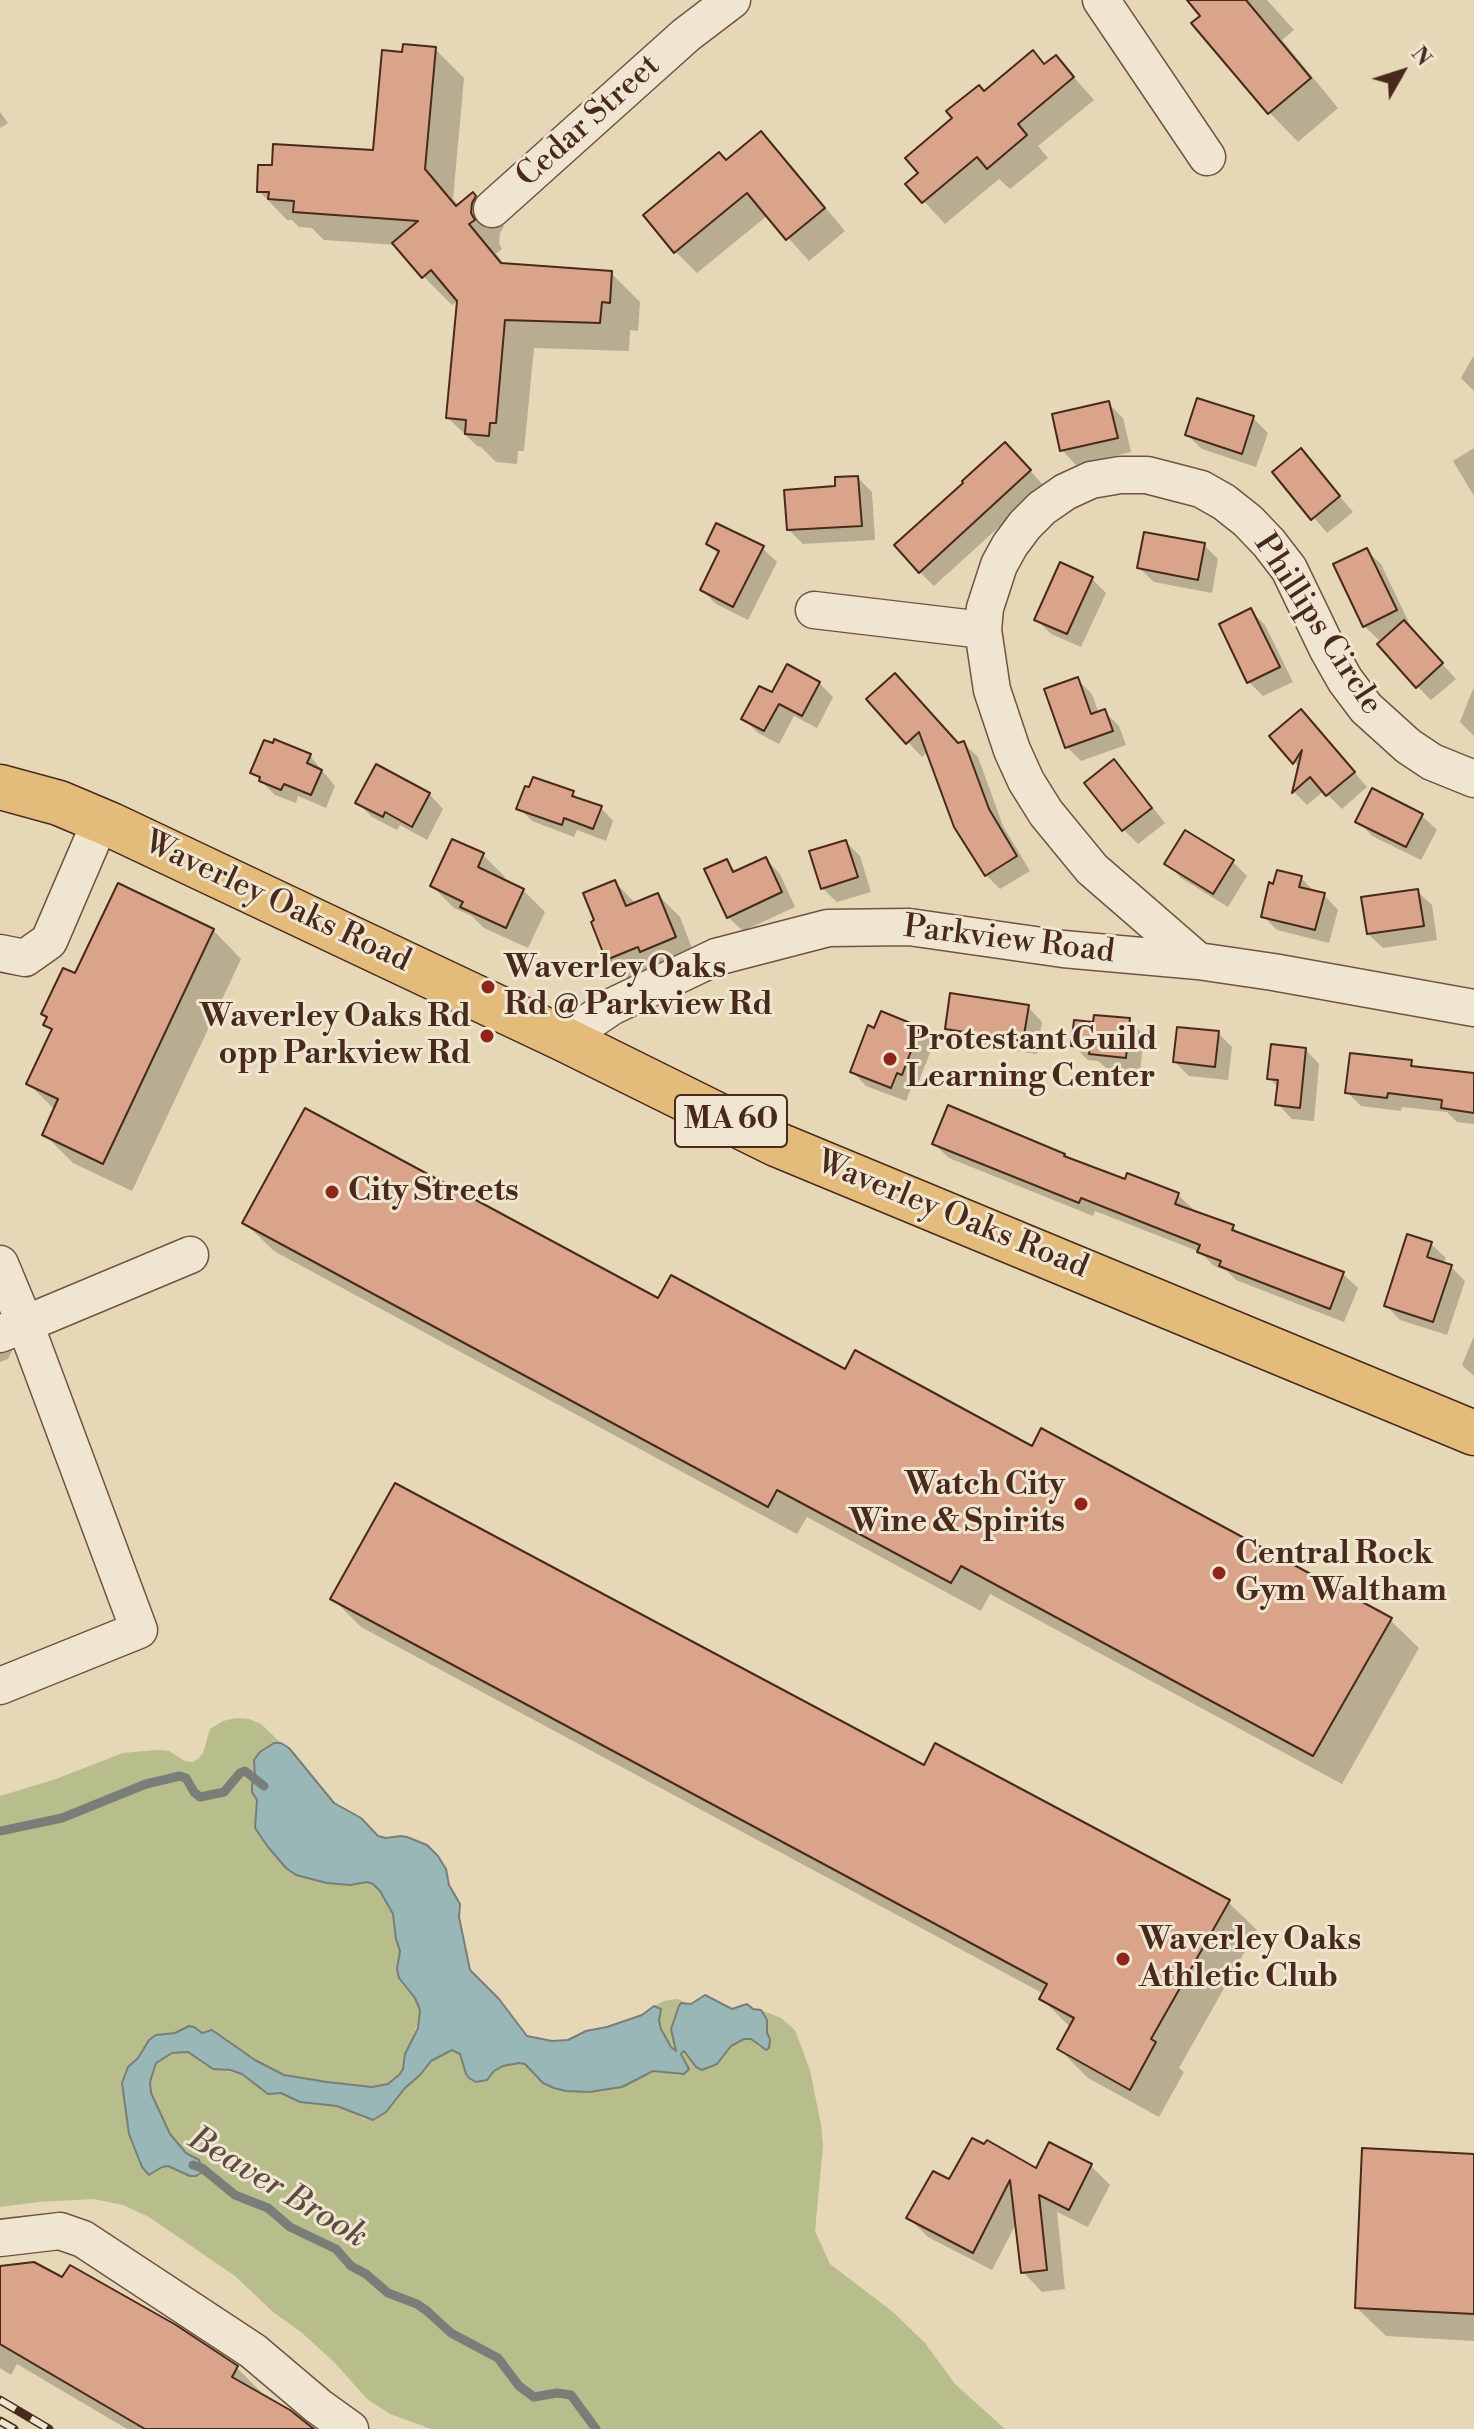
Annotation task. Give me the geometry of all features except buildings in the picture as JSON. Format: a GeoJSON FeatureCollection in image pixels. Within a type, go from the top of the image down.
{"type":"FeatureCollection","features":[{"type":"Feature","properties":{"kind":"main road","name":"Waverley Oaks Road"},"geometry":{"type":"LineString","coordinates":[[0,787],[59,803],[101,820],[564,1039],[776,1144],[1474,1433]]}},
{"type":"Feature","properties":{"kind":"street"},"geometry":{"type":"LineString","coordinates":[[686,35],[705,0]]}},
{"type":"Feature","properties":{"kind":"street"},"geometry":{"type":"LineString","coordinates":[[686,35],[732,0]]}},
{"type":"Feature","properties":{"kind":"street"},"geometry":{"type":"LineString","coordinates":[[1101,0],[1207,157]]}},
{"type":"Feature","properties":{"kind":"street","name":"Cedar Street"},"geometry":{"type":"LineString","coordinates":[[492,209],[686,35]]}},
{"type":"Feature","properties":{"kind":"street","name":"Phillips Circle"},"geometry":{"type":"LineString","coordinates":[[1198,961],[1092,869],[1046,813],[1026,781],[1002,720],[986,661],[983,630],[985,608],[999,565],[1010,545],[1042,508],[1065,492],[1091,480],[1120,475],[1147,475],[1201,489],[1236,511],[1269,543],[1289,569],[1328,650],[1366,708],[1408,746],[1432,762],[1474,779]]}},
{"type":"Feature","properties":{"kind":"street"},"geometry":{"type":"LineString","coordinates":[[814,610],[983,630]]}},
{"type":"Feature","properties":{"kind":"street"},"geometry":{"type":"LineString","coordinates":[[0,953],[25,958],[49,941],[101,820]]}},
{"type":"Feature","properties":{"kind":"street","name":"Parkview Road"},"geometry":{"type":"LineString","coordinates":[[564,1039],[611,1007],[716,957],[828,928],[909,927],[1063,949],[1198,961],[1457,1005]]}},
{"type":"Feature","properties":{"kind":"street"},"geometry":{"type":"LineString","coordinates":[[1457,1005],[1474,982]]}},
{"type":"Feature","properties":{"kind":"street"},"geometry":{"type":"LineString","coordinates":[[12,1329],[190,1255]]}},
{"type":"Feature","properties":{"kind":"street"},"geometry":{"type":"LineString","coordinates":[[0,1264],[12,1329],[139,1630],[0,1686]]}},
{"type":"Feature","properties":{"kind":"street"},"geometry":{"type":"LineString","coordinates":[[0,2238],[60,2231],[83,2239],[253,2351],[350,2429]]}},
{"type":"Feature","properties":{"kind":"green space"},"geometry":{"type":"Polygon","coordinates":[[[236,1718],[261,1724],[281,1743],[274,1743],[254,1760],[252,1792],[257,1800],[255,1828],[268,1847],[296,1875],[315,1880],[367,1882],[380,1891],[393,1914],[400,1951],[397,1969],[415,1998],[420,2019],[399,2075],[388,2084],[372,2087],[284,2075],[206,2034],[185,2027],[175,2033],[156,2035],[133,2061],[124,2102],[129,2134],[144,2171],[149,2175],[194,2156],[186,2153],[170,2134],[151,2093],[150,2082],[156,2063],[171,2053],[188,2052],[221,2070],[242,2074],[268,2094],[280,2093],[300,2102],[348,2109],[365,2119],[386,2112],[405,2087],[446,2051],[457,2051],[464,2066],[487,2080],[503,2066],[519,2063],[525,2064],[536,2077],[566,2091],[602,2091],[622,2087],[653,2071],[679,2075],[688,2066],[682,2052],[722,2059],[731,2046],[744,2038],[751,2039],[760,2048],[770,2039],[767,2020],[761,2010],[781,2018],[795,2030],[810,2070],[823,2146],[815,2231],[830,2264],[893,2312],[925,2343],[955,2384],[1005,2429],[431,2429],[390,2414],[367,2399],[335,2363],[235,2276],[149,2217],[123,2205],[93,2199],[0,2207],[0,1796],[56,1779],[123,1753],[169,1751],[192,1762],[203,1753],[210,1729],[236,1718]]]}},
{"type":"Feature","properties":{"kind":"green space"},"geometry":{"type":"Polygon","coordinates":[[[678,1999],[686,2003],[682,2003],[672,2029],[676,2051],[665,2037],[658,2007],[654,2006],[678,1999]]]}},
{"type":"Feature","properties":{"kind":"water"},"geometry":{"type":"Polygon","coordinates":[[[274,1743],[289,1748],[334,1803],[361,1818],[378,1836],[407,1837],[427,1845],[438,1856],[460,1904],[459,1917],[470,1970],[499,1999],[527,2036],[552,2041],[568,2040],[586,2031],[642,2015],[654,2006],[661,2009],[661,2029],[676,2051],[671,2029],[679,2006],[681,2003],[691,2004],[705,1995],[732,2009],[747,2004],[761,2010],[767,2020],[769,2048],[766,2050],[751,2039],[744,2039],[731,2046],[717,2064],[702,2070],[684,2051],[681,2054],[689,2069],[684,2074],[653,2071],[622,2087],[589,2092],[554,2088],[543,2083],[525,2064],[519,2063],[503,2066],[487,2080],[476,2082],[466,2074],[460,2054],[452,2050],[431,2061],[386,2112],[373,2120],[337,2106],[300,2102],[281,2093],[268,2094],[242,2074],[213,2069],[188,2052],[172,2053],[156,2063],[150,2082],[151,2093],[170,2134],[186,2153],[199,2160],[202,2168],[196,2176],[168,2166],[149,2175],[142,2167],[129,2134],[122,2083],[128,2067],[156,2035],[175,2033],[189,2026],[202,2033],[212,2030],[255,2060],[284,2075],[372,2087],[388,2084],[399,2075],[418,2028],[420,2010],[415,1998],[399,1978],[400,1951],[393,1914],[380,1891],[367,1882],[350,1885],[327,1883],[296,1875],[286,1868],[255,1828],[257,1800],[252,1792],[254,1760],[274,1743]]]}},
{"type":"Feature","properties":{"kind":"waterway","name":"Beaver Brook"},"geometry":{"type":"LineString","coordinates":[[0,1831],[62,1818],[146,1784],[180,1776],[186,1778],[200,1797],[224,1792],[245,1771],[264,1786]]}},
{"type":"Feature","properties":{"kind":"waterway","name":"Beaver Brook"},"geometry":{"type":"LineString","coordinates":[[193,2165],[202,2168],[235,2195],[268,2208],[290,2227],[336,2249],[351,2266],[388,2293],[417,2304],[451,2333],[498,2358],[519,2386],[534,2397],[557,2393],[571,2395],[596,2429]]}},
{"type":"Feature","properties":{"kind":"railway"},"geometry":{"type":"LineString","coordinates":[[0,2400],[49,2429]]}},
{"type":"Feature","properties":{"kind":"railway"},"geometry":{"type":"LineString","coordinates":[[0,2421],[14,2429]]}},
{"type":"Feature","properties":{"kind":"place","name":"Waverley Oaks Rd @ Parkview Rd"},"geometry":{"type":"Point","coordinates":[488,987]}},
{"type":"Feature","properties":{"kind":"place","name":"Waverley Oaks Rd opp Parkview Rd"},"geometry":{"type":"Point","coordinates":[487,1036]}},
{"type":"Feature","properties":{"kind":"place","name":"Protestant Guild Learning Center"},"geometry":{"type":"Point","coordinates":[890,1059]}},
{"type":"Feature","properties":{"kind":"place","name":"City Streets"},"geometry":{"type":"Point","coordinates":[332,1192]}},
{"type":"Feature","properties":{"kind":"place","name":"Watch City Wine & Spirits"},"geometry":{"type":"Point","coordinates":[1081,1504]}},
{"type":"Feature","properties":{"kind":"place","name":"Central Rock Gym Waltham"},"geometry":{"type":"Point","coordinates":[1219,1573]}},
{"type":"Feature","properties":{"kind":"place","name":"Waverley Oaks Athletic Club"},"geometry":{"type":"Point","coordinates":[1123,1959]}}]}
